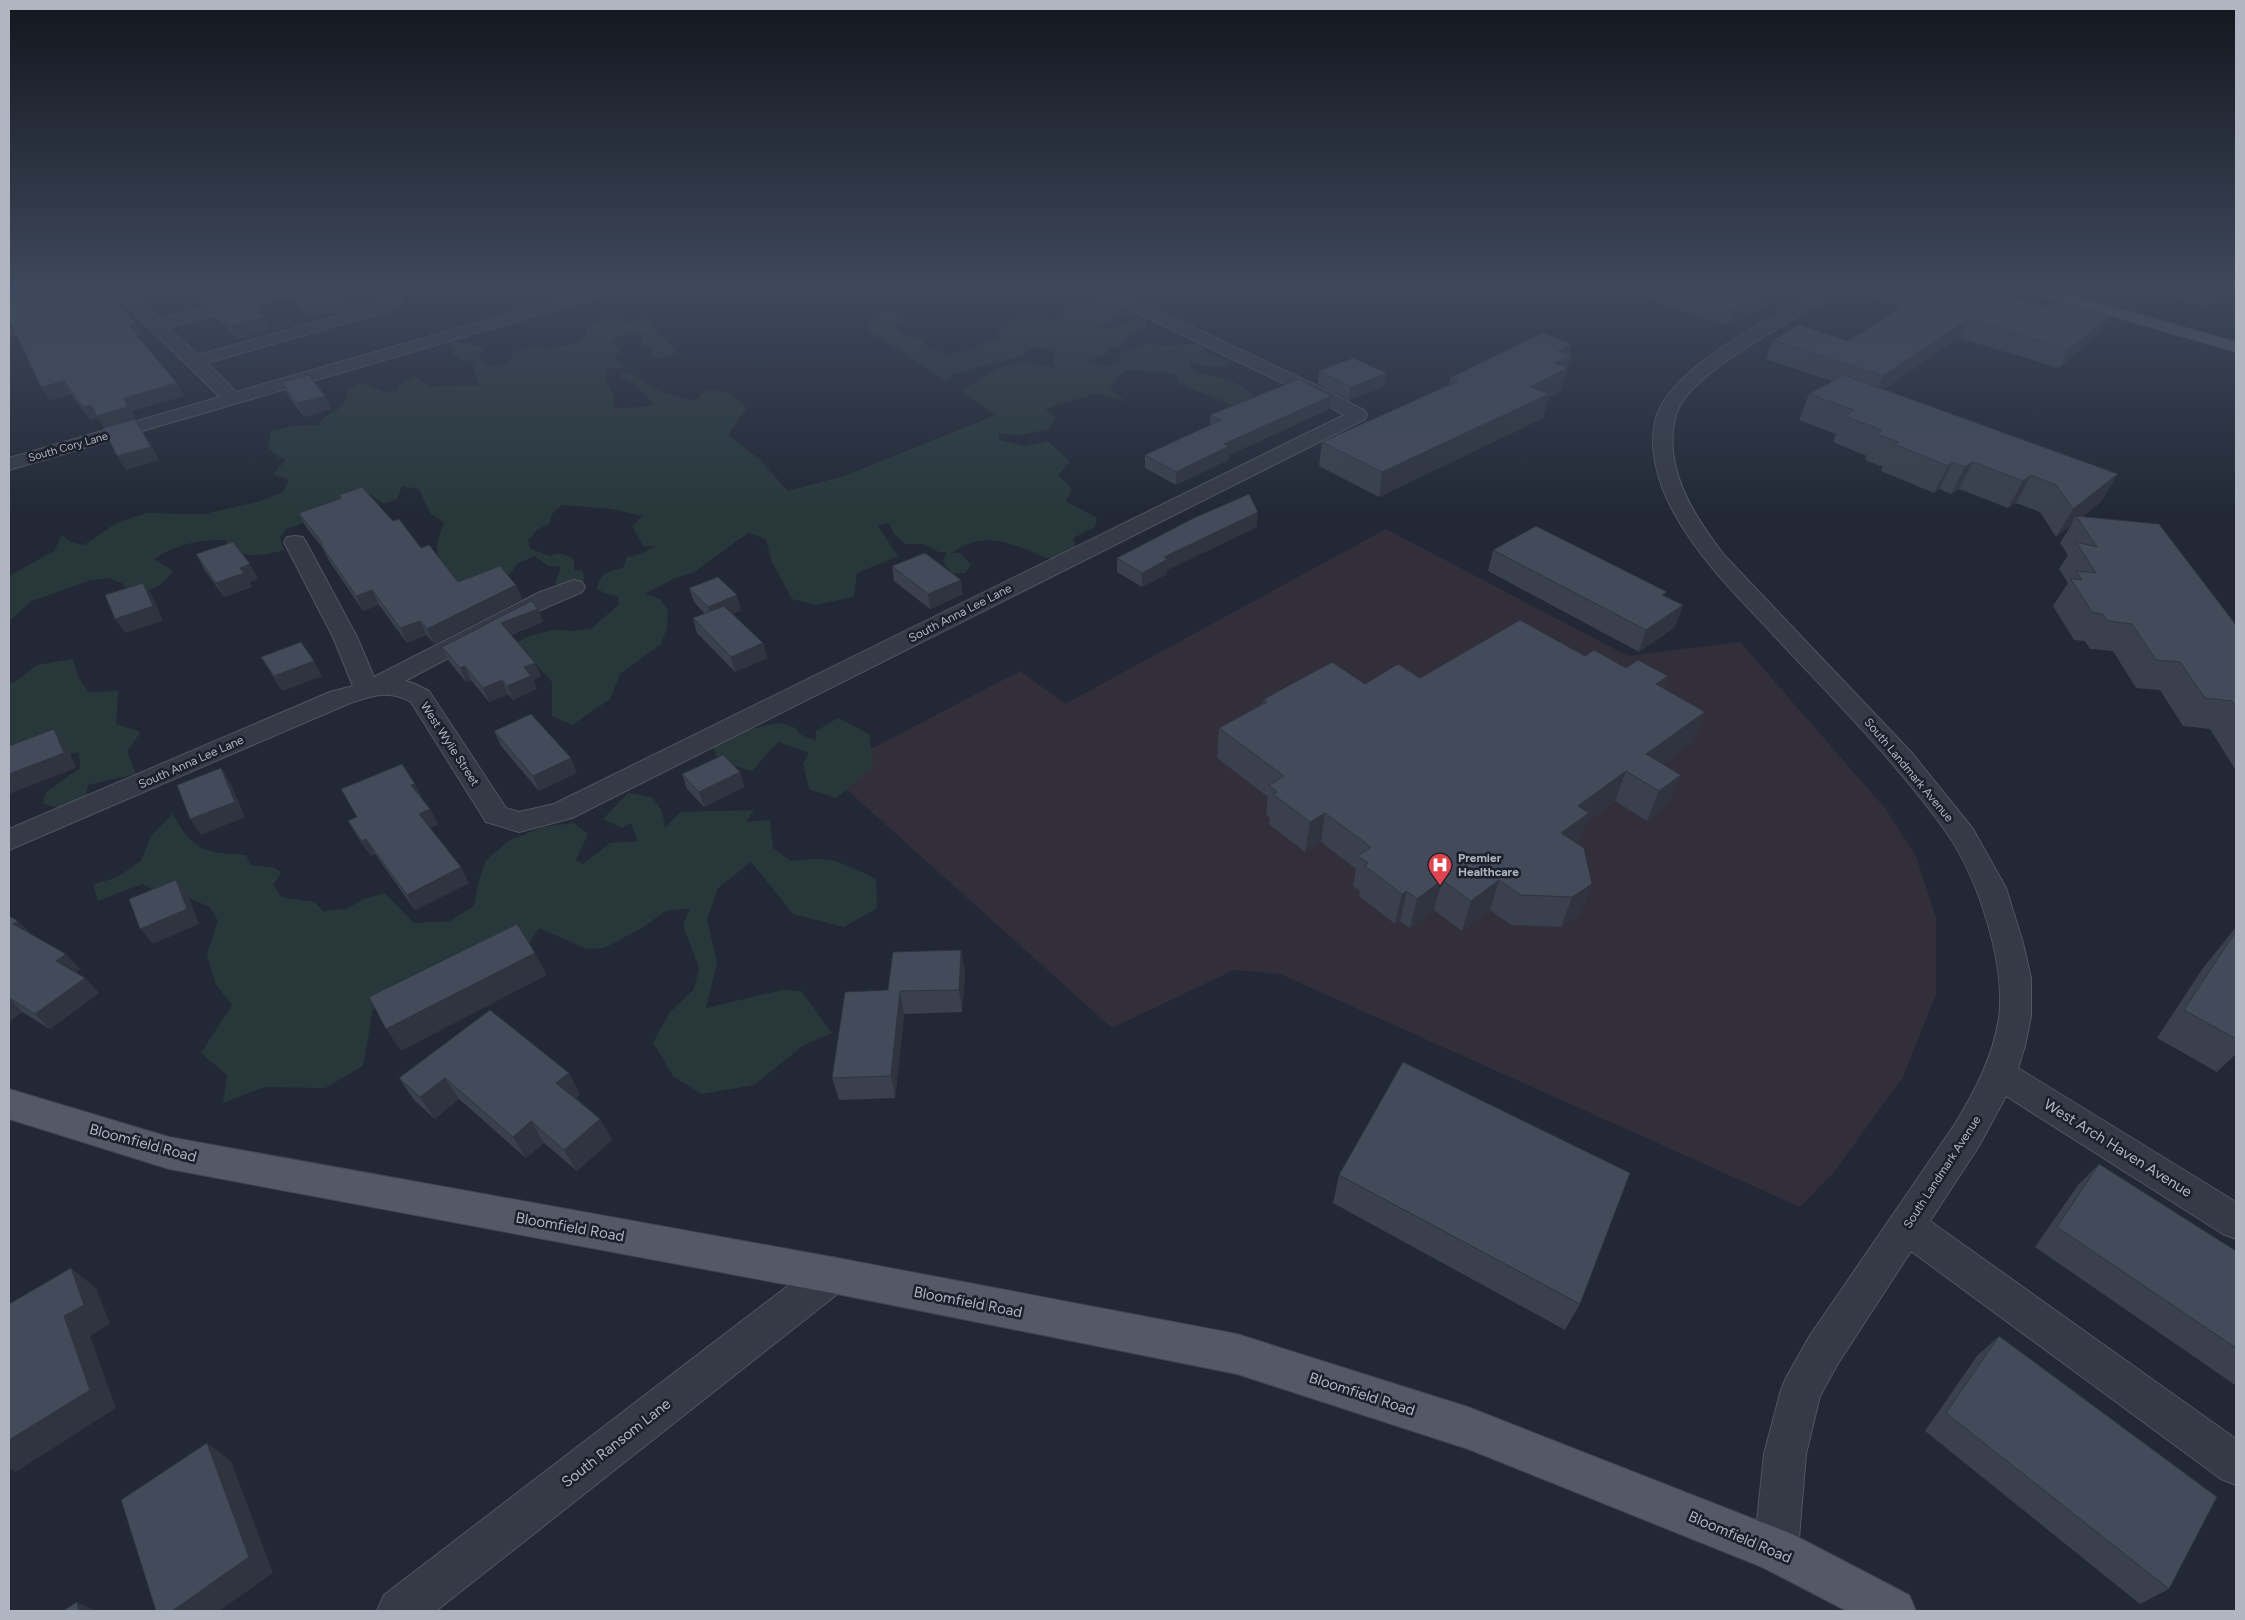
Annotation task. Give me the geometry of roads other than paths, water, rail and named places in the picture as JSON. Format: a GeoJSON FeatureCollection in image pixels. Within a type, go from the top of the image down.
{"type":"FeatureCollection","features":[{"type":"Feature","properties":{"kind":"main road","name":"Bloomfield Road"},"geometry":{"type":"LineString","coordinates":[[9,1104],[169,1154],[832,1275],[1237,1354],[1468,1428],[1776,1550],[1893,1611]]}},
{"type":"Feature","properties":{"kind":"street"},"geometry":{"type":"LineString","coordinates":[[197,363],[232,399]]}},
{"type":"Feature","properties":{"kind":"street","name":"South Cory Lane"},"geometry":{"type":"LineString","coordinates":[[9,464],[232,399],[347,363]]}},
{"type":"Feature","properties":{"kind":"street","name":"South Anna Lee Lane"},"geometry":{"type":"LineString","coordinates":[[562,811],[1358,414],[1255,363]]}},
{"type":"Feature","properties":{"kind":"street","name":"South Landmark Avenue"},"geometry":{"type":"LineString","coordinates":[[1713,363],[1691,379],[1679,392],[1669,409],[1663,446],[1665,463],[1681,508],[1696,535],[1716,560],[1902,758],[1954,823],[1974,855],[1991,888],[2000,915],[2015,978],[2015,1016],[2009,1046],[1999,1074],[1967,1136],[1823,1351],[1801,1390],[1786,1454],[1776,1550]]}},
{"type":"Feature","properties":{"kind":"street"},"geometry":{"type":"LineString","coordinates":[[295,542],[345,637],[365,684],[374,686]]}},
{"type":"Feature","properties":{"kind":"street","name":"South Anna Lee Lane"},"geometry":{"type":"LineString","coordinates":[[9,840],[339,698],[374,686],[490,624],[546,597],[574,587]]}},
{"type":"Feature","properties":{"kind":"street","name":"West Wylie Street"},"geometry":{"type":"LineString","coordinates":[[374,686],[406,689],[420,697],[496,815],[519,822],[562,811]]}},
{"type":"Feature","properties":{"kind":"street","name":"West Arch Haven Avenue"},"geometry":{"type":"LineString","coordinates":[[1999,1074],[2236,1222]]}},
{"type":"Feature","properties":{"kind":"street"},"geometry":{"type":"LineString","coordinates":[[1907,1226],[2236,1464]]}},
{"type":"Feature","properties":{"kind":"street","name":"South Ransom Lane"},"geometry":{"type":"LineString","coordinates":[[400,1611],[832,1275]]}},
{"type":"Feature","properties":{"kind":"place","name":"Premier Healthcare"},"geometry":{"type":"Point","coordinates":[1440,886]}}]}
